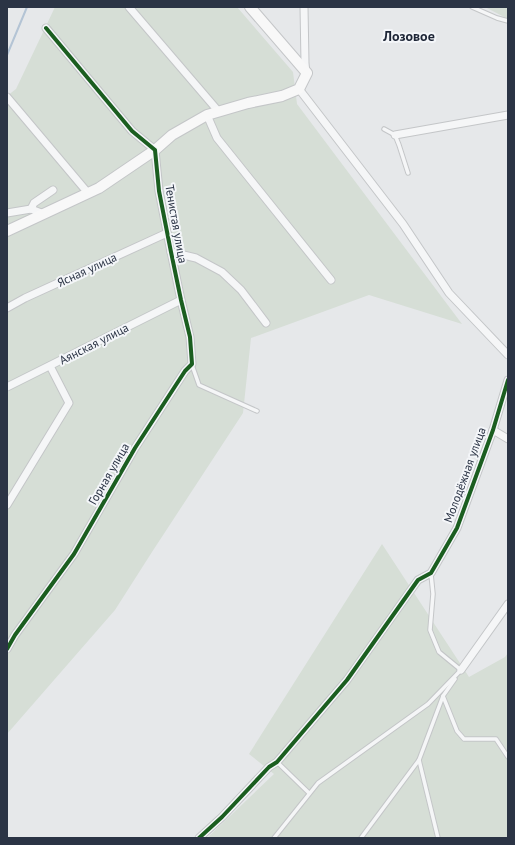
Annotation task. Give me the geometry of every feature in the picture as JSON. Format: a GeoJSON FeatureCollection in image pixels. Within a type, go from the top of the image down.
{"type":"FeatureCollection","features":[{"type":"Feature","properties":{"kind":"main road"},"geometry":{"type":"LineString","coordinates":[[7,231],[99,188],[155,150],[172,135],[207,116],[282,96],[299,89],[306,73],[250,7]]}},
{"type":"Feature","properties":{"kind":"street"},"geometry":{"type":"LineString","coordinates":[[129,7],[219,112]]}},
{"type":"Feature","properties":{"kind":"street"},"geometry":{"type":"LineString","coordinates":[[304,7],[306,73]]}},
{"type":"Feature","properties":{"kind":"street"},"geometry":{"type":"LineString","coordinates":[[46,28],[132,131],[155,150]]}},
{"type":"Feature","properties":{"kind":"street"},"geometry":{"type":"LineString","coordinates":[[299,89],[403,224],[449,293],[508,355]]}},
{"type":"Feature","properties":{"kind":"street"},"geometry":{"type":"LineString","coordinates":[[7,97],[88,193]]}},
{"type":"Feature","properties":{"kind":"street"},"geometry":{"type":"LineString","coordinates":[[395,135],[508,115]]}},
{"type":"Feature","properties":{"kind":"street"},"geometry":{"type":"LineString","coordinates":[[207,116],[217,138],[331,280]]}},
{"type":"Feature","properties":{"kind":"street","name":"Тенистая улица"},"geometry":{"type":"LineString","coordinates":[[155,150],[167,233],[181,300]]}},
{"type":"Feature","properties":{"kind":"street"},"geometry":{"type":"LineString","coordinates":[[31,209],[34,203],[53,190]]}},
{"type":"Feature","properties":{"kind":"street"},"geometry":{"type":"LineString","coordinates":[[7,213],[31,209],[44,214]]}},
{"type":"Feature","properties":{"kind":"street","name":"Ясная улица"},"geometry":{"type":"LineString","coordinates":[[7,308],[25,298],[167,233]]}},
{"type":"Feature","properties":{"kind":"street"},"geometry":{"type":"LineString","coordinates":[[171,252],[196,258],[222,272],[241,290],[266,324]]}},
{"type":"Feature","properties":{"kind":"street"},"geometry":{"type":"LineString","coordinates":[[181,300],[190,337],[192,364]]}},
{"type":"Feature","properties":{"kind":"street","name":"Аянская улица"},"geometry":{"type":"LineString","coordinates":[[7,387],[181,300]]}},
{"type":"Feature","properties":{"kind":"street","name":"Горная улица"},"geometry":{"type":"LineString","coordinates":[[7,649],[15,635],[74,554],[135,448],[185,371],[192,364]]}},
{"type":"Feature","properties":{"kind":"street"},"geometry":{"type":"LineString","coordinates":[[7,505],[69,402],[50,366]]}},
{"type":"Feature","properties":{"kind":"street","name":"Молодёжная улица"},"geometry":{"type":"LineString","coordinates":[[431,573],[458,528],[493,430],[508,380]]}},
{"type":"Feature","properties":{"kind":"street"},"geometry":{"type":"LineString","coordinates":[[493,430],[508,439]]}},
{"type":"Feature","properties":{"kind":"street"},"geometry":{"type":"LineString","coordinates":[[200,838],[269,767],[277,762],[347,680],[418,580],[431,573]]}},
{"type":"Feature","properties":{"kind":"street"},"geometry":{"type":"LineString","coordinates":[[462,670],[508,604]]}},
{"type":"Feature","properties":{"kind":"lane"},"geometry":{"type":"LineString","coordinates":[[472,7],[508,21]]}},
{"type":"Feature","properties":{"kind":"lane"},"geometry":{"type":"LineString","coordinates":[[384,129],[395,135],[408,174]]}},
{"type":"Feature","properties":{"kind":"lane"},"geometry":{"type":"LineString","coordinates":[[192,364],[200,385],[256,411]]}},
{"type":"Feature","properties":{"kind":"lane"},"geometry":{"type":"LineString","coordinates":[[431,573],[433,594],[430,630],[439,652],[462,670]]}},
{"type":"Feature","properties":{"kind":"lane"},"geometry":{"type":"LineString","coordinates":[[361,838],[419,760],[443,696],[462,670]]}},
{"type":"Feature","properties":{"kind":"lane"},"geometry":{"type":"LineString","coordinates":[[274,838],[318,783],[428,704],[462,670]]}},
{"type":"Feature","properties":{"kind":"lane"},"geometry":{"type":"LineString","coordinates":[[443,696],[457,731],[464,739],[496,739],[508,757]]}},
{"type":"Feature","properties":{"kind":"lane"},"geometry":{"type":"LineString","coordinates":[[419,760],[438,838]]}},
{"type":"Feature","properties":{"kind":"lane"},"geometry":{"type":"LineString","coordinates":[[277,762],[309,793]]}},
{"type":"Feature","properties":{"kind":"shaded area"},"geometry":{"type":"Polygon","coordinates":[[[55,7],[237,7],[293,72],[297,104],[462,324],[369,295],[251,338],[243,413],[115,610],[7,734],[7,96],[16,89],[55,7]]]}},
{"type":"Feature","properties":{"kind":"shaded area"},"geometry":{"type":"Polygon","coordinates":[[[485,7],[508,7],[508,19],[485,7]]]}},
{"type":"Feature","properties":{"kind":"shaded area"},"geometry":{"type":"Polygon","coordinates":[[[382,544],[469,677],[505,657],[508,653],[508,838],[207,838],[274,774],[249,754],[382,544]]]}},
{"type":"Feature","properties":{"kind":"waterway"},"geometry":{"type":"LineString","coordinates":[[7,55],[27,7]]}},
{"type":"Feature","properties":{"kind":"cycle path"},"geometry":{"type":"LineString","coordinates":[[7,649],[15,635],[74,554],[135,448],[185,371],[192,364],[190,337],[159,191],[155,150],[132,131],[46,28]]}},
{"type":"Feature","properties":{"kind":"cycle path"},"geometry":{"type":"LineString","coordinates":[[199,838],[222,817],[269,767],[277,762],[347,680],[418,580],[431,573],[457,528],[493,430],[508,380]]}},
{"type":"Feature","properties":{"kind":"district","name":"Лозовое"},"geometry":{"type":"Point","coordinates":[409,36]}}]}
